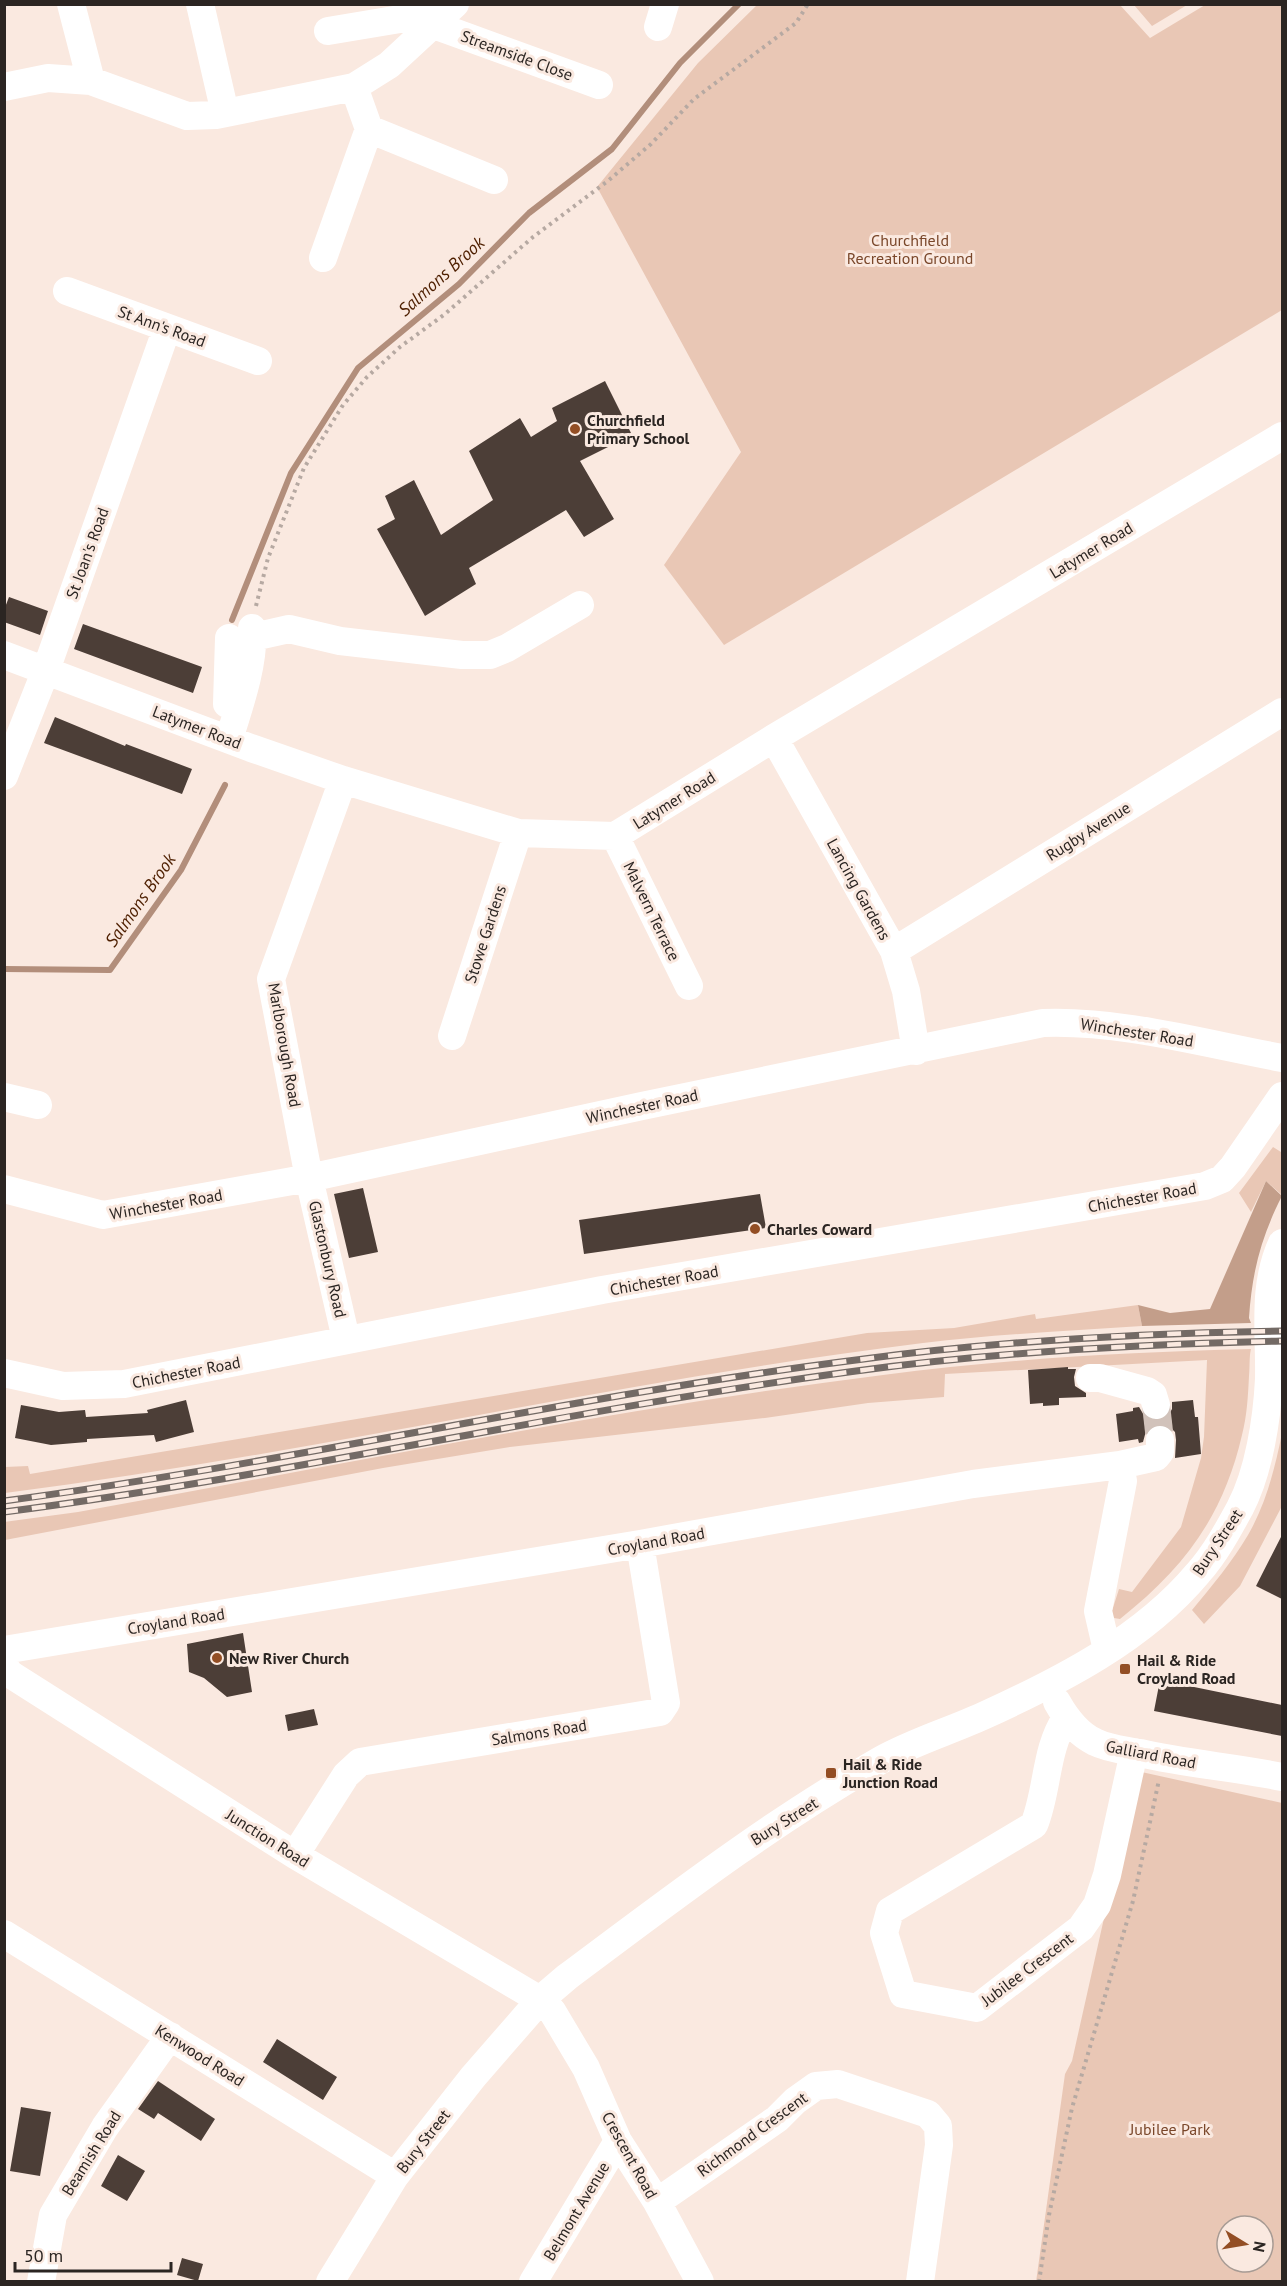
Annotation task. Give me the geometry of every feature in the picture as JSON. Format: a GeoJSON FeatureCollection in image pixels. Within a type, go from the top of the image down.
{"type":"FeatureCollection","features":[{"type":"Feature","properties":{"kind":"street"},"geometry":{"type":"LineString","coordinates":[[71,4],[91,81]]}},
{"type":"Feature","properties":{"kind":"street"},"geometry":{"type":"LineString","coordinates":[[200,4],[225,113]]}},
{"type":"Feature","properties":{"kind":"street"},"geometry":{"type":"LineString","coordinates":[[4,87],[48,78],[91,81],[187,116],[225,113],[354,87],[388,65],[446,14]]}},
{"type":"Feature","properties":{"kind":"street","name":"Streamside Close"},"geometry":{"type":"LineString","coordinates":[[328,31],[446,14],[599,86]]}},
{"type":"Feature","properties":{"kind":"street"},"geometry":{"type":"LineString","coordinates":[[323,258],[369,129],[354,87]]}},
{"type":"Feature","properties":{"kind":"street"},"geometry":{"type":"LineString","coordinates":[[369,129],[494,180]]}},
{"type":"Feature","properties":{"kind":"street","name":"St Ann's Road"},"geometry":{"type":"LineString","coordinates":[[68,291],[258,361]]}},
{"type":"Feature","properties":{"kind":"street","name":"St Joan's Road"},"geometry":{"type":"LineString","coordinates":[[4,776],[46,670],[167,328]]}},
{"type":"Feature","properties":{"kind":"street","name":"Latymer Road"},"geometry":{"type":"LineString","coordinates":[[4,655],[343,780],[518,832],[615,836],[774,738],[1282,436]]}},
{"type":"Feature","properties":{"kind":"street"},"geometry":{"type":"LineString","coordinates":[[224,737],[246,683],[252,634],[289,628],[340,641],[462,655],[490,655],[507,648],[580,605]]}},
{"type":"Feature","properties":{"kind":"street","name":"Rugby Avenue"},"geometry":{"type":"LineString","coordinates":[[894,951],[1282,712]]}},
{"type":"Feature","properties":{"kind":"street","name":"Lancing Gardens"},"geometry":{"type":"LineString","coordinates":[[774,738],[894,951],[906,992],[916,1051]]}},
{"type":"Feature","properties":{"kind":"street","name":"Marlborough Road"},"geometry":{"type":"LineString","coordinates":[[309,1178],[271,979],[343,780]]}},
{"type":"Feature","properties":{"kind":"street","name":"Stowe Gardens"},"geometry":{"type":"LineString","coordinates":[[452,1036],[518,832]]}},
{"type":"Feature","properties":{"kind":"street","name":"Malvern Terrace"},"geometry":{"type":"LineString","coordinates":[[615,836],[689,986]]}},
{"type":"Feature","properties":{"kind":"street","name":"Winchester Road"},"geometry":{"type":"LineString","coordinates":[[4,1189],[103,1215],[309,1178],[1043,1023],[1077,1022],[1282,1058]]}},
{"type":"Feature","properties":{"kind":"street","name":"Chichester Road"},"geometry":{"type":"LineString","coordinates":[[4,1373],[63,1386],[124,1384],[614,1288],[1205,1186],[1222,1179],[1233,1167],[1282,1096]]}},
{"type":"Feature","properties":{"kind":"street"},"geometry":{"type":"LineString","coordinates":[[4,1097],[38,1105]]}},
{"type":"Feature","properties":{"kind":"street","name":"Glastonbury Road"},"geometry":{"type":"LineString","coordinates":[[309,1178],[346,1339]]}},
{"type":"Feature","properties":{"kind":"street","name":"Bury Street"},"geometry":{"type":"LineString","coordinates":[[330,2282],[395,2176],[473,2077],[540,2000],[586,1962],[759,1835],[884,1759],[1047,1685],[1107,1650],[1154,1618],[1198,1573],[1222,1539],[1242,1504],[1261,1442],[1266,1409],[1271,1278],[1282,1243]]}},
{"type":"Feature","properties":{"kind":"street"},"geometry":{"type":"LineString","coordinates":[[1090,1378],[1100,1378],[1148,1391],[1153,1395],[1156,1405]]}},
{"type":"Feature","properties":{"kind":"street","name":"Croyland Road"},"geometry":{"type":"LineString","coordinates":[[4,1650],[640,1544],[973,1484],[1120,1465],[1156,1456],[1160,1452],[1160,1440]]}},
{"type":"Feature","properties":{"kind":"street"},"geometry":{"type":"LineString","coordinates":[[1107,1650],[1098,1611],[1123,1482],[1120,1465]]}},
{"type":"Feature","properties":{"kind":"street","name":"Salmons Road"},"geometry":{"type":"LineString","coordinates":[[295,1855],[346,1775],[360,1762],[660,1712],[666,1703],[640,1544]]}},
{"type":"Feature","properties":{"kind":"street","name":"Junction Road"},"geometry":{"type":"LineString","coordinates":[[4,1666],[9,1674],[295,1855],[540,2000]]}},
{"type":"Feature","properties":{"kind":"street","name":"Galliard Road"},"geometry":{"type":"LineString","coordinates":[[1047,1685],[1066,1718],[1092,1741],[1107,1747],[1165,1759],[1282,1777]]}},
{"type":"Feature","properties":{"kind":"street","name":"Jubilee Crescent"},"geometry":{"type":"LineString","coordinates":[[1066,1718],[1056,1732],[1041,1808],[1034,1826],[890,1911],[884,1933],[903,1994],[976,2008],[1081,1928],[1097,1905],[1107,1875],[1134,1752]]}},
{"type":"Feature","properties":{"kind":"street","name":"Kenwood Road"},"geometry":{"type":"LineString","coordinates":[[4,1934],[395,2176]]}},
{"type":"Feature","properties":{"kind":"street","name":"Crescent Road"},"geometry":{"type":"LineString","coordinates":[[540,2000],[552,2011],[586,2068],[618,2141],[657,2202],[700,2282]]}},
{"type":"Feature","properties":{"kind":"street","name":"Beamish Road"},"geometry":{"type":"LineString","coordinates":[[41,2282],[53,2215],[105,2127],[170,2036]]}},
{"type":"Feature","properties":{"kind":"street","name":"Richmond Crescent"},"geometry":{"type":"LineString","coordinates":[[657,2202],[777,2119],[795,2101],[816,2086],[838,2084],[928,2114],[938,2126],[939,2145],[920,2282]]}},
{"type":"Feature","properties":{"kind":"street","name":"Belmont Avenue"},"geometry":{"type":"LineString","coordinates":[[533,2282],[618,2141]]}},
{"type":"Feature","properties":{"kind":"path"},"geometry":{"type":"LineString","coordinates":[[252,634],[257,601],[268,558],[304,468],[343,405],[400,347],[445,314],[533,237],[609,180],[651,144],[694,99],[796,23],[808,4]]}},
{"type":"Feature","properties":{"kind":"path"},"geometry":{"type":"LineString","coordinates":[[1039,2282],[1049,2216],[1072,2108],[1133,1901],[1165,1759]]}},
{"type":"Feature","properties":{"kind":"green space","name":"Churchfield Recreation Ground"},"geometry":{"type":"Polygon","coordinates":[[[757,5],[1120,5],[1150,38],[1205,5],[1282,5],[1282,310],[724,645],[664,565],[741,452],[597,187],[698,63],[757,5]]]}},
{"type":"Feature","properties":{"kind":"green space"},"geometry":{"type":"Polygon","coordinates":[[[1134,5],[1187,5],[1152,26],[1134,5]]]}},
{"type":"Feature","properties":{"kind":"green space"},"geometry":{"type":"Polygon","coordinates":[[[1273,1147],[1282,1151],[1282,1195],[1266,1181],[1251,1212],[1239,1193],[1273,1147]]]}},
{"type":"Feature","properties":{"kind":"green space"},"geometry":{"type":"Polygon","coordinates":[[[1138,1305],[1142,1326],[950,1340],[808,1359],[693,1377],[235,1458],[5,1493],[5,1467],[28,1466],[30,1474],[867,1333],[954,1328],[1035,1314],[1036,1319],[1138,1305]]]}},
{"type":"Feature","properties":{"kind":"green space"},"geometry":{"type":"Polygon","coordinates":[[[1251,1349],[1244,1428],[1234,1464],[1212,1516],[1182,1560],[1143,1600],[1120,1619],[1114,1618],[1111,1614],[1119,1589],[1132,1592],[1181,1527],[1201,1458],[1207,1360],[945,1374],[944,1397],[868,1403],[765,1418],[510,1447],[383,1468],[5,1540],[4,1522],[78,1512],[479,1438],[681,1404],[883,1375],[974,1365],[1112,1354],[1251,1349]]]}},
{"type":"Feature","properties":{"kind":"green space"},"geometry":{"type":"Polygon","coordinates":[[[1282,1433],[1282,1506],[1240,1586],[1204,1624],[1192,1610],[1229,1564],[1254,1523],[1269,1486],[1282,1433]]]}},
{"type":"Feature","properties":{"kind":"green space","name":"Jubilee Park"},"geometry":{"type":"Polygon","coordinates":[[[1137,1771],[1282,1803],[1282,2281],[1036,2282],[1065,2074],[1072,2061],[1137,1771]]]}},
{"type":"Feature","properties":{"kind":"shaded area"},"geometry":{"type":"Polygon","coordinates":[[[1266,1181],[1282,1196],[1268,1226],[1255,1270],[1250,1301],[1251,1323],[1142,1326],[1138,1305],[1170,1313],[1210,1309],[1266,1181]]]}},
{"type":"Feature","properties":{"kind":"building"},"geometry":{"type":"Polygon","coordinates":[[[605,381],[632,435],[580,461],[614,519],[584,537],[566,510],[469,568],[476,584],[425,616],[377,529],[395,519],[385,496],[414,480],[441,535],[493,500],[469,451],[520,418],[531,437],[557,421],[552,408],[605,381]]]}},
{"type":"Feature","properties":{"kind":"building"},"geometry":{"type":"Polygon","coordinates":[[[9,597],[48,611],[40,635],[4,622],[4,610],[9,597]]]}},
{"type":"Feature","properties":{"kind":"building"},"geometry":{"type":"Polygon","coordinates":[[[83,624],[202,667],[193,693],[74,649],[83,624]]]}},
{"type":"Feature","properties":{"kind":"building"},"geometry":{"type":"Polygon","coordinates":[[[55,717],[125,746],[126,744],[192,769],[182,794],[44,743],[55,717]]]}},
{"type":"Feature","properties":{"kind":"building"},"geometry":{"type":"Polygon","coordinates":[[[363,1188],[378,1252],[349,1258],[334,1194],[363,1188]]]}},
{"type":"Feature","properties":{"kind":"building"},"geometry":{"type":"Polygon","coordinates":[[[760,1194],[766,1228],[584,1254],[579,1220],[760,1194]]]}},
{"type":"Feature","properties":{"kind":"building"},"geometry":{"type":"Polygon","coordinates":[[[1068,1367],[1068,1369],[1076,1369],[1075,1386],[1086,1393],[1086,1397],[1059,1398],[1059,1405],[1030,1404],[1028,1370],[1068,1367]]]}},
{"type":"Feature","properties":{"kind":"building"},"geometry":{"type":"Polygon","coordinates":[[[186,1400],[194,1432],[156,1442],[154,1435],[87,1439],[87,1442],[51,1445],[15,1438],[21,1405],[59,1412],[85,1410],[86,1417],[148,1413],[147,1410],[186,1400]]]}},
{"type":"Feature","properties":{"kind":"building"},"geometry":{"type":"Polygon","coordinates":[[[1193,1400],[1195,1417],[1198,1417],[1201,1454],[1175,1458],[1175,1432],[1169,1426],[1161,1424],[1152,1425],[1146,1431],[1143,1442],[1139,1443],[1138,1439],[1119,1442],[1116,1414],[1133,1411],[1133,1408],[1139,1407],[1145,1417],[1152,1421],[1160,1421],[1168,1416],[1172,1409],[1172,1402],[1193,1400]]]}},
{"type":"Feature","properties":{"kind":"building"},"geometry":{"type":"Polygon","coordinates":[[[1282,1535],[1282,1599],[1256,1586],[1282,1535]]]}},
{"type":"Feature","properties":{"kind":"building","name":"New River Church"},"geometry":{"type":"Polygon","coordinates":[[[243,1633],[252,1692],[227,1697],[204,1678],[189,1672],[187,1644],[243,1633]]]}},
{"type":"Feature","properties":{"kind":"building"},"geometry":{"type":"Polygon","coordinates":[[[1160,1680],[1282,1705],[1282,1736],[1154,1711],[1160,1680]]]}},
{"type":"Feature","properties":{"kind":"building"},"geometry":{"type":"Polygon","coordinates":[[[314,1709],[318,1725],[288,1731],[285,1715],[314,1709]]]}},
{"type":"Feature","properties":{"kind":"building"},"geometry":{"type":"Polygon","coordinates":[[[277,2039],[337,2077],[323,2100],[263,2062],[277,2039]]]}},
{"type":"Feature","properties":{"kind":"building"},"geometry":{"type":"Polygon","coordinates":[[[158,2081],[215,2119],[201,2141],[158,2113],[154,2119],[138,2109],[158,2081]]]}},
{"type":"Feature","properties":{"kind":"building"},"geometry":{"type":"Polygon","coordinates":[[[21,2107],[51,2112],[40,2176],[10,2171],[21,2107]]]}},
{"type":"Feature","properties":{"kind":"building"},"geometry":{"type":"Polygon","coordinates":[[[118,2155],[145,2171],[127,2201],[101,2186],[118,2155]]]}},
{"type":"Feature","properties":{"kind":"building"},"geometry":{"type":"Polygon","coordinates":[[[182,2258],[203,2264],[198,2281],[177,2275],[182,2258]]]}},
{"type":"Feature","properties":{"kind":"waterway","name":"Salmons Brook"},"geometry":{"type":"LineString","coordinates":[[232,620],[291,473],[358,368],[459,284],[529,213],[612,149],[680,63],[739,4]]}},
{"type":"Feature","properties":{"kind":"waterway","name":"Salmons Brook"},"geometry":{"type":"LineString","coordinates":[[4,969],[110,970],[181,870],[225,785]]}},
{"type":"Feature","properties":{"kind":"tunnel"},"geometry":{"type":"LineString","coordinates":[[1156,1405],[1160,1440]]}},
{"type":"Feature","properties":{"kind":"railway"},"geometry":{"type":"LineString","coordinates":[[4,1501],[218,1468],[642,1392],[856,1360],[1069,1339],[1282,1331]]}},
{"type":"Feature","properties":{"kind":"railway"},"geometry":{"type":"LineString","coordinates":[[4,1512],[218,1480],[643,1404],[856,1371],[1069,1350],[1282,1341]]}},
{"type":"Feature","properties":{"kind":"place","name":"Churchfield Primary School"},"geometry":{"type":"Point","coordinates":[575,429]}},
{"type":"Feature","properties":{"kind":"place","name":"Charles Coward"},"geometry":{"type":"Point","coordinates":[755,1229]}},
{"type":"Feature","properties":{"kind":"place","name":"New River Church"},"geometry":{"type":"Point","coordinates":[217,1658]}},
{"type":"Feature","properties":{"kind":"place","name":"Hail & Ride Croyland Road"},"geometry":{"type":"Point","coordinates":[1125,1669]}},
{"type":"Feature","properties":{"kind":"place","name":"Hail & Ride Junction Road"},"geometry":{"type":"Point","coordinates":[831,1773]}}]}
